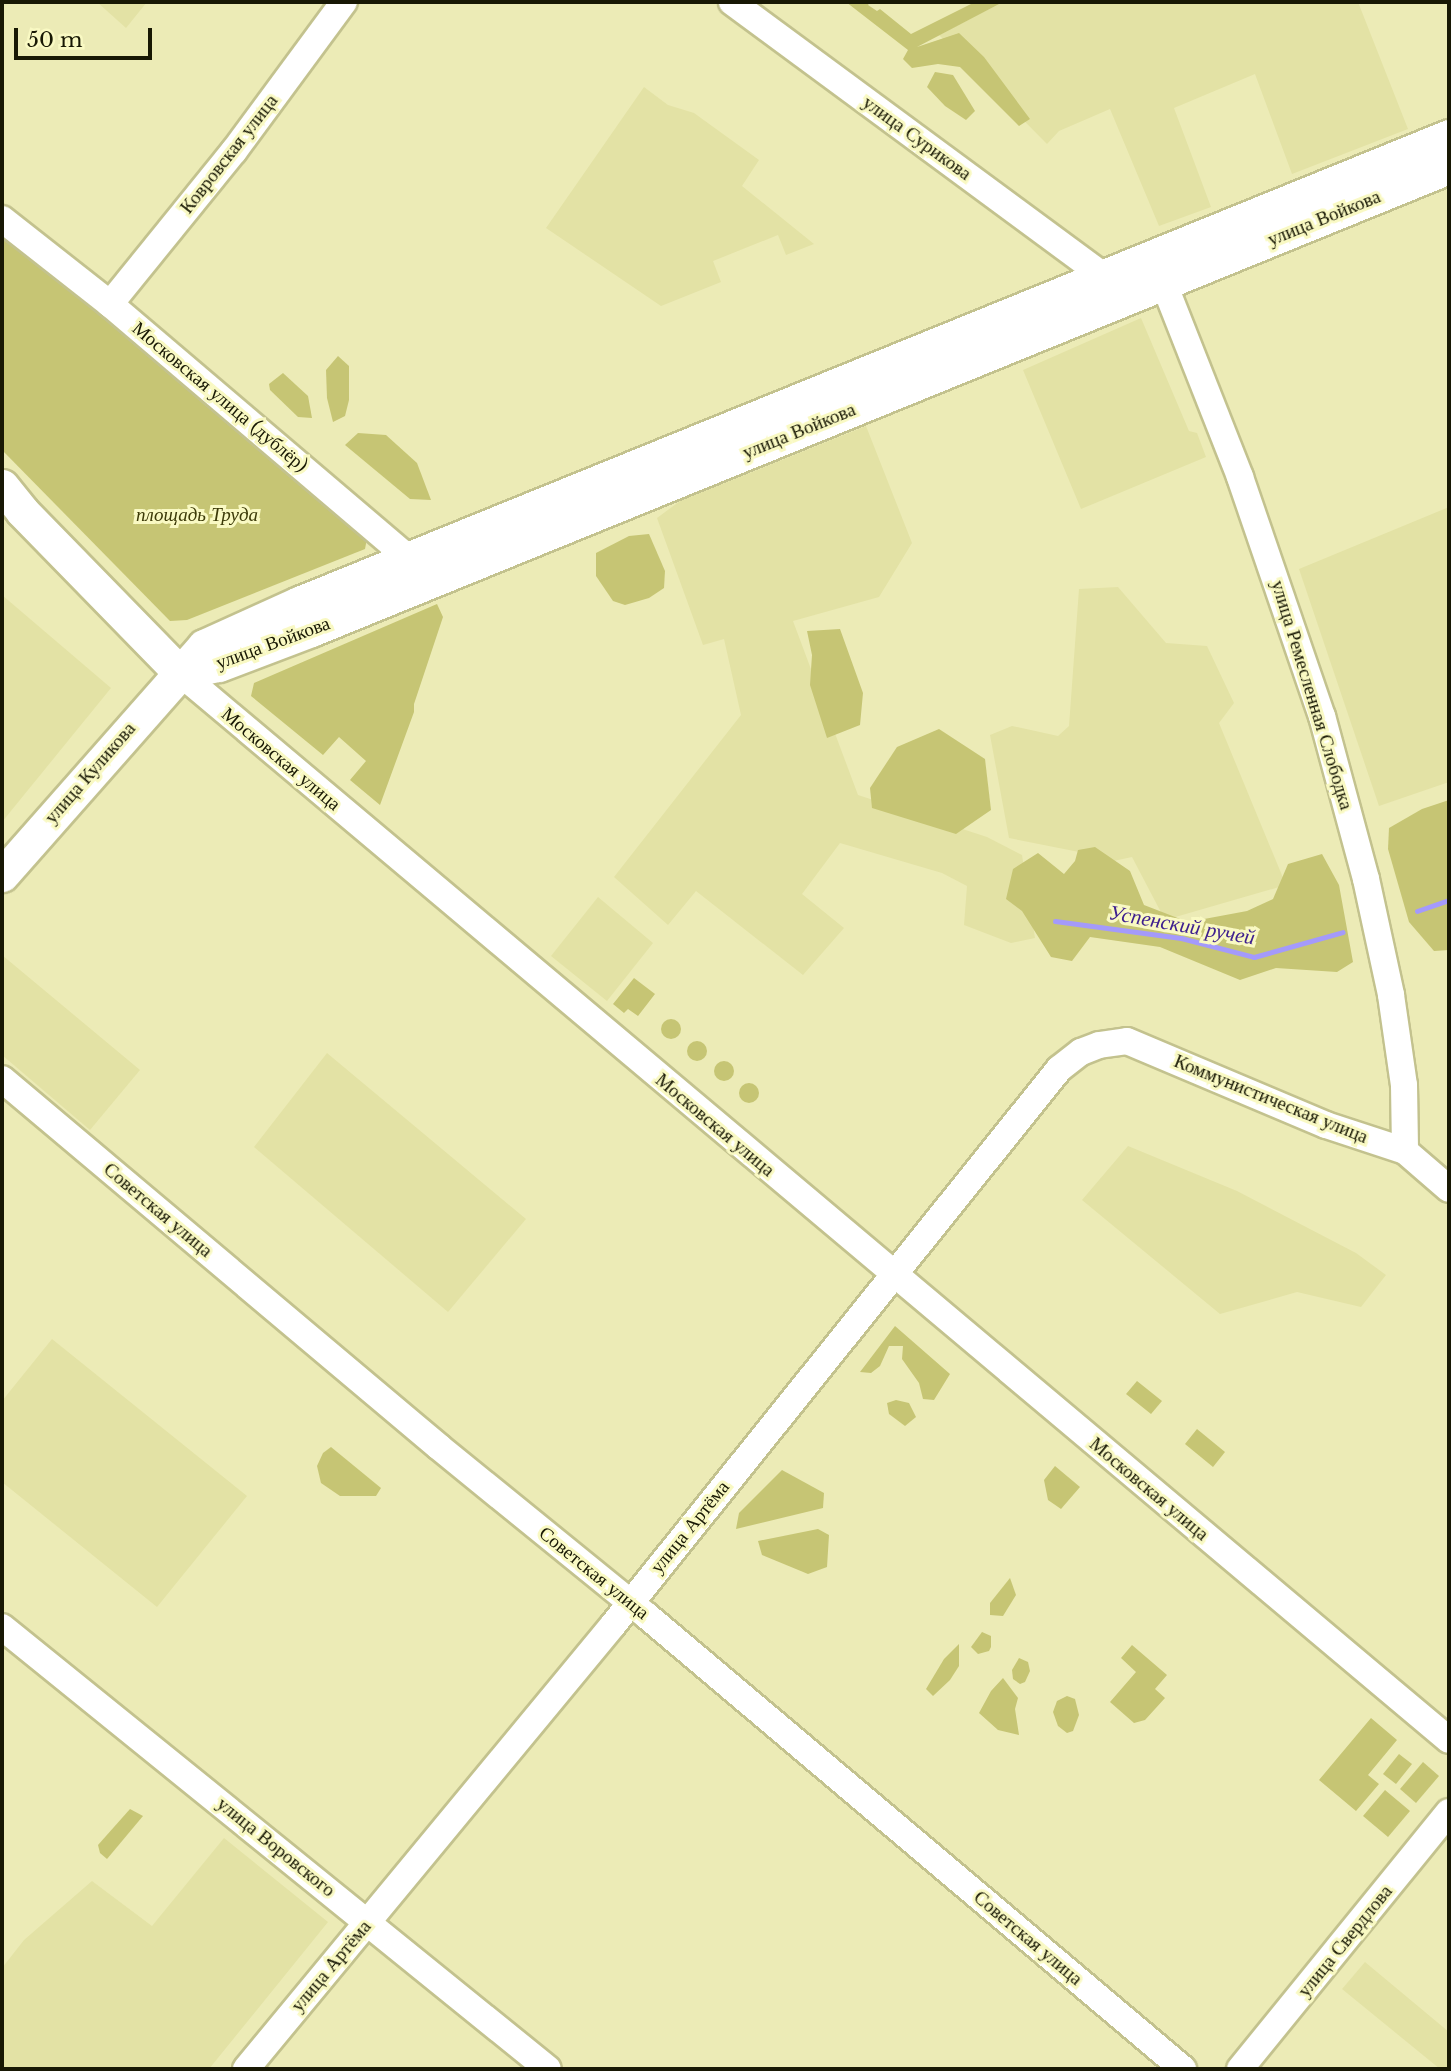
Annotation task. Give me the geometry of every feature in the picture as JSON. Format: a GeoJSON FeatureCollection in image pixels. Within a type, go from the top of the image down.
{"type":"FeatureCollection","features":[{"type":"Feature","properties":{"kind":"main road","name":"улица Войкова"},"geometry":{"type":"LineString","coordinates":[[180,673],[219,666],[435,580],[1158,268],[1449,136]]}},
{"type":"Feature","properties":{"kind":"main road","name":"улица Войкова"},"geometry":{"type":"LineString","coordinates":[[180,673],[204,646],[409,559],[1102,275],[1158,268],[1449,167]]}},
{"type":"Feature","properties":{"kind":"main road","name":"Московская улица"},"geometry":{"type":"LineString","coordinates":[[2,486],[22,511],[180,673]]}},
{"type":"Feature","properties":{"kind":"main road","name":"улица Куликова"},"geometry":{"type":"LineString","coordinates":[[2,875],[180,673]]}},
{"type":"Feature","properties":{"kind":"street","name":"Ковровская улица"},"geometry":{"type":"LineString","coordinates":[[110,304],[234,150],[344,2]]}},
{"type":"Feature","properties":{"kind":"street","name":"улица Сурикова"},"geometry":{"type":"LineString","coordinates":[[732,2],[1102,275]]}},
{"type":"Feature","properties":{"kind":"street","name":"Московская улица (дублёр)"},"geometry":{"type":"LineString","coordinates":[[2,219],[110,304],[435,580]]}},
{"type":"Feature","properties":{"kind":"street","name":"улица Ремесленная Слободка"},"geometry":{"type":"LineString","coordinates":[[1158,268],[1244,490],[1322,716],[1366,879],[1391,995],[1404,1085],[1405,1151]]}},
{"type":"Feature","properties":{"kind":"street","name":"Московская улица"},"geometry":{"type":"LineString","coordinates":[[180,673],[1449,1740]]}},
{"type":"Feature","properties":{"kind":"street","name":"Коммунистическая улица"},"geometry":{"type":"LineString","coordinates":[[1081,1052],[1099,1045],[1127,1041],[1326,1125],[1405,1151],[1449,1189]]}},
{"type":"Feature","properties":{"kind":"street","name":"улица Артёма"},"geometry":{"type":"LineString","coordinates":[[246,2069],[629,1602],[1059,1069],[1081,1052]]}},
{"type":"Feature","properties":{"kind":"street","name":"Советская улица"},"geometry":{"type":"LineString","coordinates":[[2,1079],[1184,2069]]}},
{"type":"Feature","properties":{"kind":"street","name":"улица Воровского"},"geometry":{"type":"LineString","coordinates":[[2,1627],[548,2069]]}},
{"type":"Feature","properties":{"kind":"street","name":"улица Свердлова"},"geometry":{"type":"LineString","coordinates":[[1240,2069],[1449,1812]]}},
{"type":"Feature","properties":{"kind":"shaded area"},"geometry":{"type":"Polygon","coordinates":[[[97,2],[147,2],[126,28],[97,2]]]}},
{"type":"Feature","properties":{"kind":"shaded area"},"geometry":{"type":"Polygon","coordinates":[[[1003,2],[1358,2],[1408,129],[1292,174],[1255,74],[1174,108],[1211,207],[1159,226],[1110,109],[1059,131],[1047,144],[939,35],[1003,2]]]}},
{"type":"Feature","properties":{"kind":"shaded area"},"geometry":{"type":"Polygon","coordinates":[[[644,87],[668,105],[694,113],[759,160],[742,186],[814,244],[786,255],[778,235],[713,261],[721,282],[661,306],[546,228],[644,87]]]}},
{"type":"Feature","properties":{"kind":"shaded area"},"geometry":{"type":"Polygon","coordinates":[[[1141,318],[1189,431],[1197,433],[1206,457],[1081,509],[1023,370],[1141,318]]]}},
{"type":"Feature","properties":{"kind":"shaded area"},"geometry":{"type":"Polygon","coordinates":[[[866,426],[912,543],[879,597],[793,621],[858,795],[987,837],[1022,855],[1035,938],[1011,943],[964,925],[967,886],[942,873],[840,843],[802,894],[844,928],[803,975],[696,891],[668,925],[614,877],[741,715],[724,639],[703,645],[657,518],[680,501],[866,426]]]}},
{"type":"Feature","properties":{"kind":"shaded area"},"geometry":{"type":"Polygon","coordinates":[[[1449,507],[1449,782],[1379,806],[1299,569],[1449,507]]]}},
{"type":"Feature","properties":{"kind":"shaded area"},"geometry":{"type":"Polygon","coordinates":[[[1118,587],[1166,643],[1207,646],[1234,703],[1219,723],[1286,885],[1165,920],[1132,857],[1085,867],[1079,852],[1009,838],[990,735],[1012,726],[1058,736],[1069,726],[1079,589],[1118,587]]]}},
{"type":"Feature","properties":{"kind":"shaded area"},"geometry":{"type":"Polygon","coordinates":[[[2,595],[111,688],[2,822],[2,595]]]}},
{"type":"Feature","properties":{"kind":"shaded area"},"geometry":{"type":"Polygon","coordinates":[[[598,897],[653,943],[607,1001],[551,956],[598,897]]]}},
{"type":"Feature","properties":{"kind":"shaded area"},"geometry":{"type":"Polygon","coordinates":[[[2,955],[140,1070],[90,1130],[2,1055],[2,955]]]}},
{"type":"Feature","properties":{"kind":"shaded area"},"geometry":{"type":"Polygon","coordinates":[[[327,1053],[526,1219],[448,1312],[254,1147],[327,1053]]]}},
{"type":"Feature","properties":{"kind":"shaded area"},"geometry":{"type":"Polygon","coordinates":[[[1128,1146],[1237,1191],[1356,1253],[1386,1275],[1361,1307],[1297,1292],[1220,1314],[1082,1200],[1128,1146]]]}},
{"type":"Feature","properties":{"kind":"shaded area"},"geometry":{"type":"Polygon","coordinates":[[[52,1339],[247,1496],[157,1607],[2,1482],[2,1401],[52,1339]]]}},
{"type":"Feature","properties":{"kind":"shaded area"},"geometry":{"type":"Polygon","coordinates":[[[224,1838],[328,1922],[209,2069],[2,2069],[2,1968],[24,1940],[92,1881],[152,1926],[224,1838]]]}},
{"type":"Feature","properties":{"kind":"shaded area"},"geometry":{"type":"Polygon","coordinates":[[[1365,1962],[1449,2032],[1449,2069],[1440,2069],[1342,1989],[1365,1962]]]}},
{"type":"Feature","properties":{"kind":"green space"},"geometry":{"type":"Polygon","coordinates":[[[846,2],[870,2],[868,5],[877,11],[880,9],[911,34],[975,2],[1003,2],[917,47],[959,33],[984,57],[1030,119],[1019,126],[960,67],[938,64],[912,68],[903,59],[908,50],[846,2]]]}},
{"type":"Feature","properties":{"kind":"green space"},"geometry":{"type":"Polygon","coordinates":[[[935,72],[953,75],[975,111],[966,120],[945,106],[927,87],[935,72]]]}},
{"type":"Feature","properties":{"kind":"green space","name":"площадь Труда"},"geometry":{"type":"Polygon","coordinates":[[[2,230],[367,538],[365,549],[187,620],[170,621],[2,450],[2,230]]]}},
{"type":"Feature","properties":{"kind":"green space"},"geometry":{"type":"Polygon","coordinates":[[[338,356],[349,366],[349,400],[345,416],[333,422],[327,398],[326,370],[338,356]]]}},
{"type":"Feature","properties":{"kind":"green space"},"geometry":{"type":"Polygon","coordinates":[[[283,373],[308,396],[312,418],[298,417],[270,390],[269,384],[283,373]]]}},
{"type":"Feature","properties":{"kind":"green space"},"geometry":{"type":"Polygon","coordinates":[[[358,433],[386,435],[417,463],[431,500],[410,499],[345,445],[358,433]]]}},
{"type":"Feature","properties":{"kind":"green space"},"geometry":{"type":"Polygon","coordinates":[[[649,534],[665,571],[664,588],[649,598],[625,605],[613,601],[596,576],[596,553],[629,536],[649,534]]]}},
{"type":"Feature","properties":{"kind":"green space"},"geometry":{"type":"Polygon","coordinates":[[[437,604],[443,617],[414,704],[414,712],[380,805],[350,780],[366,761],[339,737],[323,755],[251,696],[254,683],[437,604]]]}},
{"type":"Feature","properties":{"kind":"green space"},"geometry":{"type":"Polygon","coordinates":[[[840,629],[863,693],[860,725],[827,738],[810,685],[812,655],[807,631],[840,629]]]}},
{"type":"Feature","properties":{"kind":"green space"},"geometry":{"type":"Polygon","coordinates":[[[939,729],[985,759],[991,810],[956,834],[872,808],[870,788],[897,747],[939,729]]]}},
{"type":"Feature","properties":{"kind":"green space"},"geometry":{"type":"Polygon","coordinates":[[[1449,800],[1449,950],[1434,951],[1409,922],[1388,849],[1389,828],[1422,809],[1449,800]]]}},
{"type":"Feature","properties":{"kind":"green space"},"geometry":{"type":"Polygon","coordinates":[[[1095,847],[1130,871],[1144,905],[1188,922],[1247,911],[1273,899],[1288,864],[1322,854],[1339,885],[1353,962],[1337,972],[1276,968],[1240,980],[1160,947],[1090,937],[1072,961],[1051,957],[1022,911],[1006,899],[1013,869],[1038,853],[1064,874],[1075,861],[1078,850],[1095,847]]]}},
{"type":"Feature","properties":{"kind":"green space"},"geometry":{"type":"Polygon","coordinates":[[[634,978],[655,994],[638,1016],[628,1009],[624,1013],[613,1004],[634,978]]]}},
{"type":"Feature","properties":{"kind":"green space"},"geometry":{"type":"Polygon","coordinates":[[[667,1019],[675,1019],[681,1029],[675,1039],[667,1039],[661,1033],[661,1025],[667,1019]]]}},
{"type":"Feature","properties":{"kind":"green space"},"geometry":{"type":"Polygon","coordinates":[[[693,1041],[701,1041],[707,1051],[701,1061],[693,1061],[687,1055],[687,1047],[693,1041]]]}},
{"type":"Feature","properties":{"kind":"green space"},"geometry":{"type":"Polygon","coordinates":[[[720,1061],[728,1061],[734,1071],[728,1081],[720,1081],[714,1075],[714,1067],[720,1061]]]}},
{"type":"Feature","properties":{"kind":"green space"},"geometry":{"type":"Polygon","coordinates":[[[745,1083],[753,1083],[759,1093],[753,1103],[745,1103],[739,1097],[739,1089],[745,1083]]]}},
{"type":"Feature","properties":{"kind":"green space"},"geometry":{"type":"Polygon","coordinates":[[[895,1326],[950,1374],[934,1400],[923,1399],[919,1383],[902,1359],[903,1346],[889,1346],[880,1366],[871,1373],[860,1372],[895,1326]]]}},
{"type":"Feature","properties":{"kind":"green space"},"geometry":{"type":"Polygon","coordinates":[[[1137,1381],[1162,1401],[1151,1414],[1126,1394],[1137,1381]]]}},
{"type":"Feature","properties":{"kind":"green space"},"geometry":{"type":"Polygon","coordinates":[[[896,1400],[909,1403],[916,1417],[905,1426],[889,1414],[887,1403],[896,1400]]]}},
{"type":"Feature","properties":{"kind":"green space"},"geometry":{"type":"Polygon","coordinates":[[[1197,1429],[1225,1452],[1213,1467],[1185,1444],[1197,1429]]]}},
{"type":"Feature","properties":{"kind":"green space"},"geometry":{"type":"Polygon","coordinates":[[[331,1447],[381,1488],[376,1496],[340,1496],[321,1483],[317,1466],[323,1453],[331,1447]]]}},
{"type":"Feature","properties":{"kind":"green space"},"geometry":{"type":"Polygon","coordinates":[[[1055,1466],[1080,1487],[1061,1509],[1048,1500],[1044,1480],[1055,1466]]]}},
{"type":"Feature","properties":{"kind":"green space"},"geometry":{"type":"Polygon","coordinates":[[[782,1470],[824,1493],[823,1508],[736,1529],[739,1513],[782,1470]]]}},
{"type":"Feature","properties":{"kind":"green space"},"geometry":{"type":"Polygon","coordinates":[[[818,1529],[829,1535],[827,1567],[808,1574],[762,1555],[758,1541],[818,1529]]]}},
{"type":"Feature","properties":{"kind":"green space"},"geometry":{"type":"Polygon","coordinates":[[[1010,1578],[1016,1595],[1003,1616],[990,1615],[990,1603],[1010,1578]]]}},
{"type":"Feature","properties":{"kind":"green space"},"geometry":{"type":"Polygon","coordinates":[[[982,1632],[991,1636],[991,1647],[989,1651],[978,1654],[971,1647],[982,1632]]]}},
{"type":"Feature","properties":{"kind":"green space"},"geometry":{"type":"Polygon","coordinates":[[[959,1644],[959,1666],[950,1680],[933,1696],[926,1689],[944,1659],[959,1644]]]}},
{"type":"Feature","properties":{"kind":"green space"},"geometry":{"type":"Polygon","coordinates":[[[1132,1645],[1167,1675],[1155,1689],[1165,1698],[1145,1720],[1134,1723],[1110,1702],[1136,1672],[1121,1658],[1132,1645]]]}},
{"type":"Feature","properties":{"kind":"green space"},"geometry":{"type":"Polygon","coordinates":[[[1019,1658],[1028,1662],[1030,1671],[1025,1682],[1020,1684],[1013,1679],[1012,1670],[1019,1658]]]}},
{"type":"Feature","properties":{"kind":"green space"},"geometry":{"type":"Polygon","coordinates":[[[1003,1678],[1018,1698],[1015,1709],[1019,1735],[998,1730],[979,1713],[991,1691],[1003,1678]]]}},
{"type":"Feature","properties":{"kind":"green space"},"geometry":{"type":"Polygon","coordinates":[[[1067,1696],[1075,1699],[1079,1715],[1073,1731],[1067,1733],[1058,1726],[1053,1712],[1057,1701],[1067,1696]]]}},
{"type":"Feature","properties":{"kind":"green space"},"geometry":{"type":"Polygon","coordinates":[[[1371,1718],[1397,1740],[1368,1775],[1379,1784],[1356,1811],[1319,1780],[1371,1718]]]}},
{"type":"Feature","properties":{"kind":"green space"},"geometry":{"type":"Polygon","coordinates":[[[1399,1754],[1412,1764],[1396,1784],[1383,1774],[1399,1754]]]}},
{"type":"Feature","properties":{"kind":"green space"},"geometry":{"type":"Polygon","coordinates":[[[1423,1762],[1439,1776],[1416,1803],[1400,1789],[1423,1762]]]}},
{"type":"Feature","properties":{"kind":"green space"},"geometry":{"type":"Polygon","coordinates":[[[1385,1790],[1410,1811],[1388,1837],[1363,1816],[1385,1790]]]}},
{"type":"Feature","properties":{"kind":"green space"},"geometry":{"type":"Polygon","coordinates":[[[130,1809],[143,1816],[107,1859],[100,1853],[98,1845],[130,1809]]]}},
{"type":"Feature","properties":{"kind":"waterway","name":"Успенский ручей"},"geometry":{"type":"LineString","coordinates":[[1417,911],[1449,900]]}},
{"type":"Feature","properties":{"kind":"waterway","name":"Успенский ручей"},"geometry":{"type":"LineString","coordinates":[[1055,921],[1181,938],[1254,957],[1343,932]]}}]}
